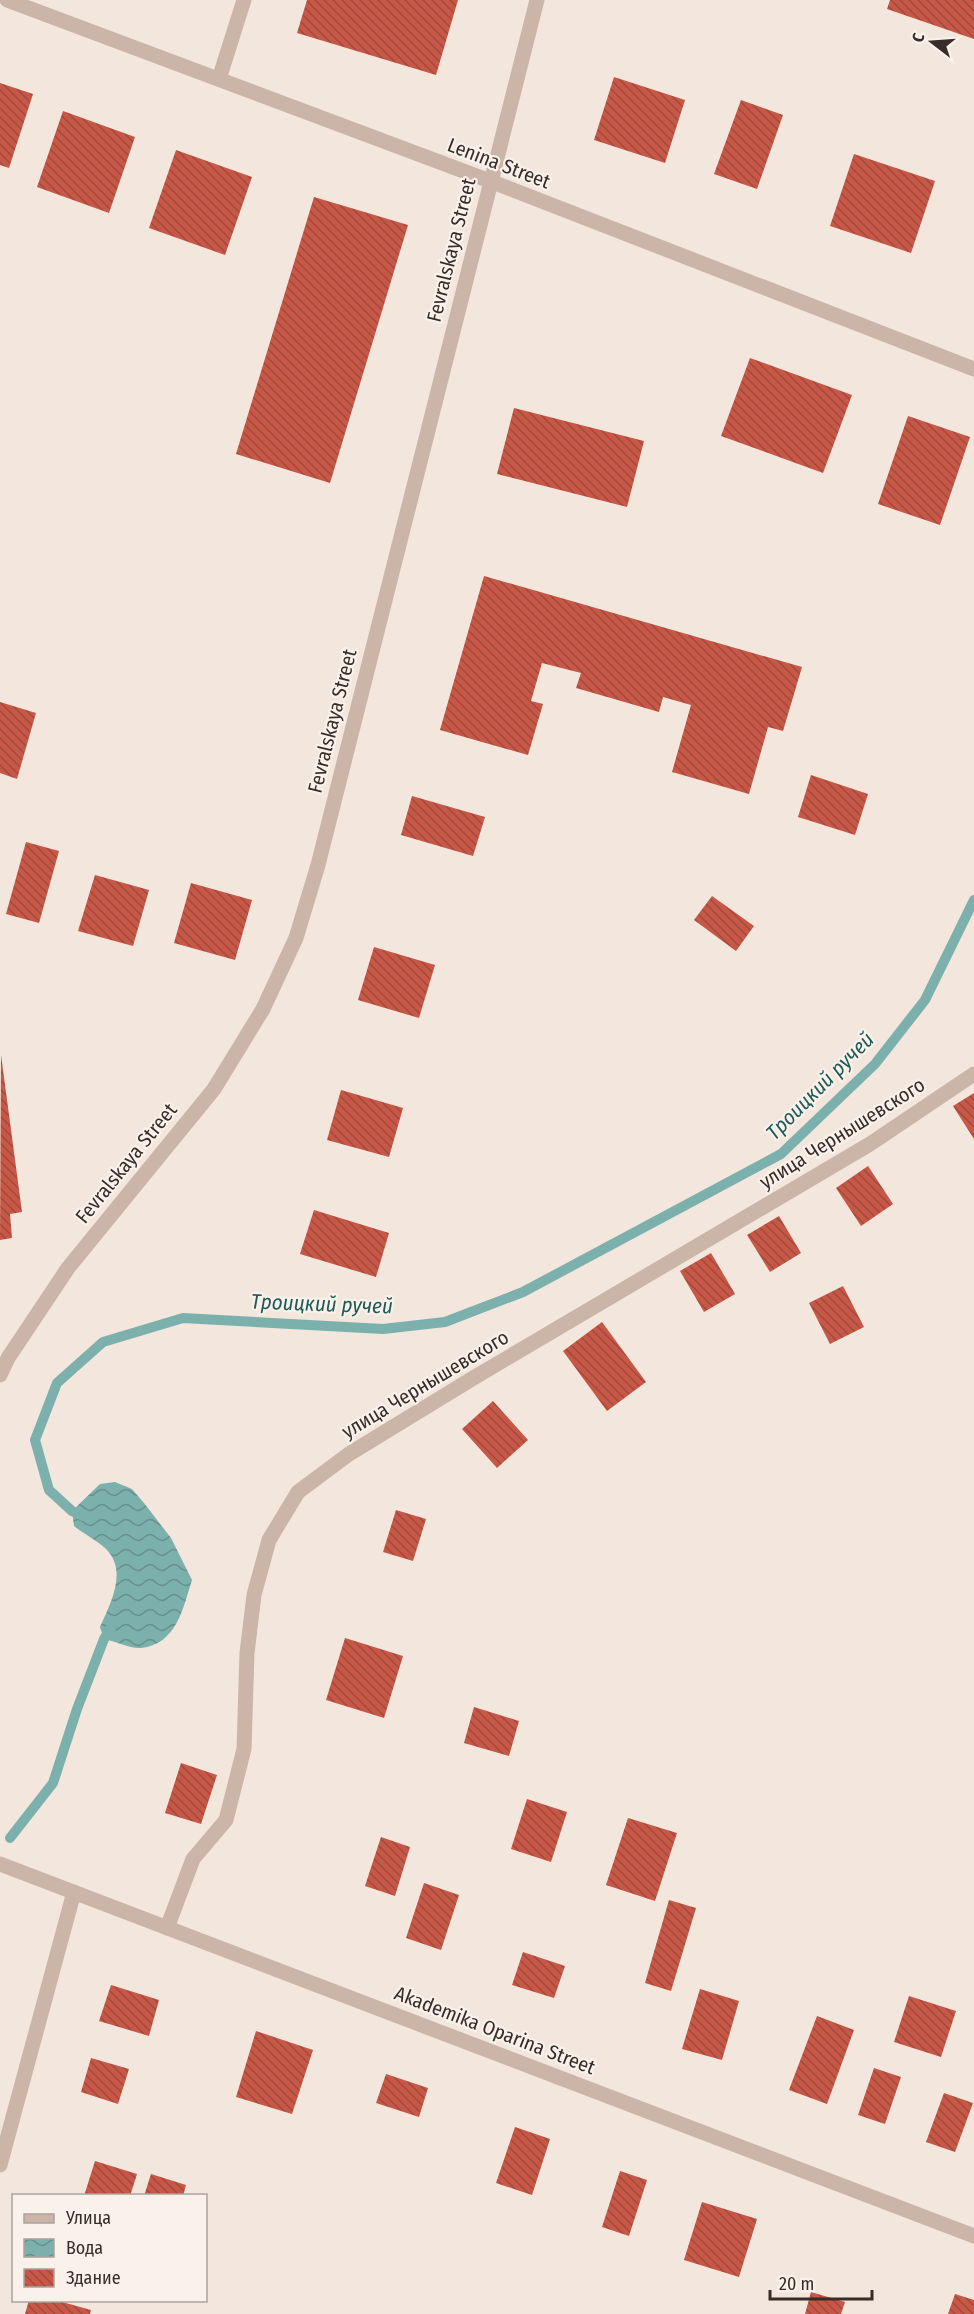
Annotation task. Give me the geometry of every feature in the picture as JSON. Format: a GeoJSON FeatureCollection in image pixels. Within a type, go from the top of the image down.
{"type":"FeatureCollection","features":[{"type":"Feature","properties":{"kind":"street","name":"Lenina Street"},"geometry":{"type":"LineString","coordinates":[[8,0],[490,181],[974,369]]}},
{"type":"Feature","properties":{"kind":"street"},"geometry":{"type":"LineString","coordinates":[[219,79],[244,0]]}},
{"type":"Feature","properties":{"kind":"street","name":"Fevralskaya Street"},"geometry":{"type":"LineString","coordinates":[[0,1375],[8,1358],[68,1268],[214,1089],[263,1009],[296,938],[321,853],[537,0]]}},
{"type":"Feature","properties":{"kind":"street","name":"улица Чернышевского"},"geometry":{"type":"LineString","coordinates":[[167,1928],[193,1859],[226,1820],[244,1749],[247,1653],[254,1595],[269,1540],[298,1492],[349,1454],[870,1144],[974,1074]]}},
{"type":"Feature","properties":{"kind":"street","name":"Akademika Oparina Street"},"geometry":{"type":"LineString","coordinates":[[0,1864],[974,2236]]}},
{"type":"Feature","properties":{"kind":"street"},"geometry":{"type":"LineString","coordinates":[[0,2165],[74,1892]]}},
{"type":"Feature","properties":{"kind":"water"},"geometry":{"type":"Polygon","coordinates":[[[115,1482],[132,1489],[144,1503],[171,1538],[192,1580],[177,1623],[171,1632],[163,1640],[141,1648],[104,1639],[100,1627],[115,1587],[116,1566],[105,1548],[74,1526],[72,1511],[100,1484],[115,1482]]]}},
{"type":"Feature","properties":{"kind":"building"},"geometry":{"type":"Polygon","coordinates":[[[307,0],[458,0],[436,75],[297,33],[307,0]]]}},
{"type":"Feature","properties":{"kind":"building"},"geometry":{"type":"Polygon","coordinates":[[[890,0],[974,0],[974,39],[887,9],[890,0]]]}},
{"type":"Feature","properties":{"kind":"building"},"geometry":{"type":"Polygon","coordinates":[[[614,77],[685,100],[665,163],[594,140],[614,77]]]}},
{"type":"Feature","properties":{"kind":"building"},"geometry":{"type":"Polygon","coordinates":[[[0,83],[33,94],[9,168],[0,165],[0,83]]]}},
{"type":"Feature","properties":{"kind":"building"},"geometry":{"type":"Polygon","coordinates":[[[741,100],[783,115],[757,189],[714,174],[741,100]]]}},
{"type":"Feature","properties":{"kind":"building"},"geometry":{"type":"Polygon","coordinates":[[[63,111],[135,137],[109,213],[37,187],[63,111]]]}},
{"type":"Feature","properties":{"kind":"building"},"geometry":{"type":"Polygon","coordinates":[[[176,150],[252,177],[225,255],[149,228],[176,150]]]}},
{"type":"Feature","properties":{"kind":"building"},"geometry":{"type":"Polygon","coordinates":[[[854,154],[935,181],[911,253],[830,226],[854,154]]]}},
{"type":"Feature","properties":{"kind":"building"},"geometry":{"type":"Polygon","coordinates":[[[314,197],[408,225],[330,483],[236,454],[314,197]]]}},
{"type":"Feature","properties":{"kind":"building"},"geometry":{"type":"Polygon","coordinates":[[[750,358],[852,395],[823,473],[721,436],[750,358]]]}},
{"type":"Feature","properties":{"kind":"building"},"geometry":{"type":"Polygon","coordinates":[[[514,408],[644,441],[627,507],[497,474],[514,408]]]}},
{"type":"Feature","properties":{"kind":"building"},"geometry":{"type":"Polygon","coordinates":[[[908,416],[970,437],[940,525],[878,504],[908,416]]]}},
{"type":"Feature","properties":{"kind":"building"},"geometry":{"type":"Polygon","coordinates":[[[484,576],[802,667],[783,731],[768,727],[749,794],[672,772],[691,705],[663,697],[659,712],[576,688],[581,673],[542,663],[531,701],[543,704],[528,755],[440,730],[484,576]]]}},
{"type":"Feature","properties":{"kind":"building"},"geometry":{"type":"Polygon","coordinates":[[[0,702],[36,713],[17,779],[0,773],[0,702]]]}},
{"type":"Feature","properties":{"kind":"building"},"geometry":{"type":"Polygon","coordinates":[[[811,775],[868,794],[855,835],[798,817],[811,775]]]}},
{"type":"Feature","properties":{"kind":"building"},"geometry":{"type":"Polygon","coordinates":[[[412,796],[485,817],[473,856],[401,835],[412,796]]]}},
{"type":"Feature","properties":{"kind":"building"},"geometry":{"type":"Polygon","coordinates":[[[26,842],[59,851],[39,923],[6,914],[26,842]]]}},
{"type":"Feature","properties":{"kind":"building"},"geometry":{"type":"Polygon","coordinates":[[[95,875],[149,890],[133,946],[78,931],[95,875]]]}},
{"type":"Feature","properties":{"kind":"building"},"geometry":{"type":"Polygon","coordinates":[[[191,883],[252,900],[235,960],[174,943],[191,883]]]}},
{"type":"Feature","properties":{"kind":"building"},"geometry":{"type":"Polygon","coordinates":[[[712,896],[754,926],[736,951],[694,920],[712,896]]]}},
{"type":"Feature","properties":{"kind":"building"},"geometry":{"type":"Polygon","coordinates":[[[374,947],[435,965],[419,1018],[358,1000],[374,947]]]}},
{"type":"Feature","properties":{"kind":"building"},"geometry":{"type":"Polygon","coordinates":[[[1,1055],[22,1212],[10,1214],[12,1238],[0,1240],[1,1055]]]}},
{"type":"Feature","properties":{"kind":"building"},"geometry":{"type":"Polygon","coordinates":[[[341,1090],[403,1108],[389,1157],[327,1140],[341,1090]]]}},
{"type":"Feature","properties":{"kind":"building"},"geometry":{"type":"Polygon","coordinates":[[[974,1093],[974,1139],[953,1106],[974,1093]]]}},
{"type":"Feature","properties":{"kind":"building"},"geometry":{"type":"Polygon","coordinates":[[[868,1166],[893,1204],[861,1226],[836,1188],[868,1166]]]}},
{"type":"Feature","properties":{"kind":"building"},"geometry":{"type":"Polygon","coordinates":[[[314,1210],[389,1233],[376,1277],[300,1254],[314,1210]]]}},
{"type":"Feature","properties":{"kind":"building"},"geometry":{"type":"Polygon","coordinates":[[[779,1216],[801,1253],[770,1272],[747,1235],[779,1216]]]}},
{"type":"Feature","properties":{"kind":"building"},"geometry":{"type":"Polygon","coordinates":[[[711,1253],[735,1294],[704,1312],[680,1271],[711,1253]]]}},
{"type":"Feature","properties":{"kind":"building"},"geometry":{"type":"Polygon","coordinates":[[[843,1286],[864,1327],[830,1344],[809,1303],[843,1286]]]}},
{"type":"Feature","properties":{"kind":"building"},"geometry":{"type":"Polygon","coordinates":[[[602,1322],[646,1382],[607,1411],[563,1351],[602,1322]]]}},
{"type":"Feature","properties":{"kind":"building"},"geometry":{"type":"Polygon","coordinates":[[[493,1401],[528,1440],[497,1468],[462,1429],[493,1401]]]}},
{"type":"Feature","properties":{"kind":"building"},"geometry":{"type":"Polygon","coordinates":[[[396,1510],[426,1519],[413,1561],[383,1552],[396,1510]]]}},
{"type":"Feature","properties":{"kind":"building"},"geometry":{"type":"Polygon","coordinates":[[[345,1638],[403,1656],[384,1718],[326,1700],[345,1638]]]}},
{"type":"Feature","properties":{"kind":"building"},"geometry":{"type":"Polygon","coordinates":[[[474,1707],[519,1721],[509,1756],[464,1743],[474,1707]]]}},
{"type":"Feature","properties":{"kind":"building"},"geometry":{"type":"Polygon","coordinates":[[[181,1763],[217,1775],[201,1824],[165,1813],[181,1763]]]}},
{"type":"Feature","properties":{"kind":"building"},"geometry":{"type":"Polygon","coordinates":[[[527,1799],[567,1812],[551,1862],[511,1849],[527,1799]]]}},
{"type":"Feature","properties":{"kind":"building"},"geometry":{"type":"Polygon","coordinates":[[[628,1818],[677,1833],[655,1901],[606,1885],[628,1818]]]}},
{"type":"Feature","properties":{"kind":"building"},"geometry":{"type":"Polygon","coordinates":[[[381,1837],[410,1847],[395,1896],[365,1886],[381,1837]]]}},
{"type":"Feature","properties":{"kind":"building"},"geometry":{"type":"Polygon","coordinates":[[[424,1883],[459,1895],[441,1950],[406,1938],[424,1883]]]}},
{"type":"Feature","properties":{"kind":"building"},"geometry":{"type":"Polygon","coordinates":[[[669,1900],[696,1908],[671,1991],[645,1983],[669,1900]]]}},
{"type":"Feature","properties":{"kind":"building"},"geometry":{"type":"Polygon","coordinates":[[[523,1952],[565,1966],[554,1998],[512,1985],[523,1952]]]}},
{"type":"Feature","properties":{"kind":"building"},"geometry":{"type":"Polygon","coordinates":[[[111,1985],[159,2000],[149,2036],[99,2021],[111,1985]]]}},
{"type":"Feature","properties":{"kind":"building"},"geometry":{"type":"Polygon","coordinates":[[[700,1989],[739,2001],[722,2060],[682,2049],[700,1989]]]}},
{"type":"Feature","properties":{"kind":"building"},"geometry":{"type":"Polygon","coordinates":[[[909,1996],[956,2011],[941,2057],[894,2042],[909,1996]]]}},
{"type":"Feature","properties":{"kind":"building"},"geometry":{"type":"Polygon","coordinates":[[[817,2016],[854,2030],[827,2104],[789,2090],[817,2016]]]}},
{"type":"Feature","properties":{"kind":"building"},"geometry":{"type":"Polygon","coordinates":[[[256,2031],[313,2050],[292,2114],[236,2097],[256,2031]]]}},
{"type":"Feature","properties":{"kind":"building"},"geometry":{"type":"Polygon","coordinates":[[[91,2058],[129,2069],[118,2104],[81,2092],[91,2058]]]}},
{"type":"Feature","properties":{"kind":"building"},"geometry":{"type":"Polygon","coordinates":[[[874,2068],[901,2077],[885,2124],[858,2115],[874,2068]]]}},
{"type":"Feature","properties":{"kind":"building"},"geometry":{"type":"Polygon","coordinates":[[[386,2074],[428,2088],[419,2117],[376,2103],[386,2074]]]}},
{"type":"Feature","properties":{"kind":"building"},"geometry":{"type":"Polygon","coordinates":[[[944,2093],[973,2103],[955,2152],[926,2142],[944,2093]]]}},
{"type":"Feature","properties":{"kind":"building"},"geometry":{"type":"Polygon","coordinates":[[[515,2127],[550,2139],[532,2195],[496,2183],[515,2127]]]}},
{"type":"Feature","properties":{"kind":"building"},"geometry":{"type":"Polygon","coordinates":[[[95,2161],[137,2174],[131,2194],[85,2194],[95,2161]]]}},
{"type":"Feature","properties":{"kind":"building"},"geometry":{"type":"Polygon","coordinates":[[[620,2171],[647,2180],[629,2236],[602,2227],[620,2171]]]}},
{"type":"Feature","properties":{"kind":"building"},"geometry":{"type":"Polygon","coordinates":[[[151,2174],[186,2185],[184,2194],[145,2194],[151,2174]]]}},
{"type":"Feature","properties":{"kind":"building"},"geometry":{"type":"Polygon","coordinates":[[[702,2202],[757,2219],[739,2277],[684,2260],[702,2202]]]}},
{"type":"Feature","properties":{"kind":"building"},"geometry":{"type":"Polygon","coordinates":[[[811,2292],[845,2302],[841,2314],[805,2314],[811,2292]]]}},
{"type":"Feature","properties":{"kind":"building"},"geometry":{"type":"Polygon","coordinates":[[[955,2294],[974,2300],[974,2314],[948,2314],[955,2294]]]}},
{"type":"Feature","properties":{"kind":"building"},"geometry":{"type":"Polygon","coordinates":[[[28,2302],[62,2302],[91,2310],[90,2314],[25,2314],[28,2302]]]}},
{"type":"Feature","properties":{"kind":"waterway","name":"Троицкий ручей"},"geometry":{"type":"LineString","coordinates":[[83,1516],[72,1511],[49,1490],[35,1440],[57,1383],[103,1342],[183,1318],[383,1329],[445,1322],[523,1292],[781,1154],[875,1064],[925,1000],[974,900]]}},
{"type":"Feature","properties":{"kind":"waterway","name":"Троицкий ручей"},"geometry":{"type":"LineString","coordinates":[[10,1838],[53,1783],[77,1709],[104,1639],[111,1628]]}}]}
